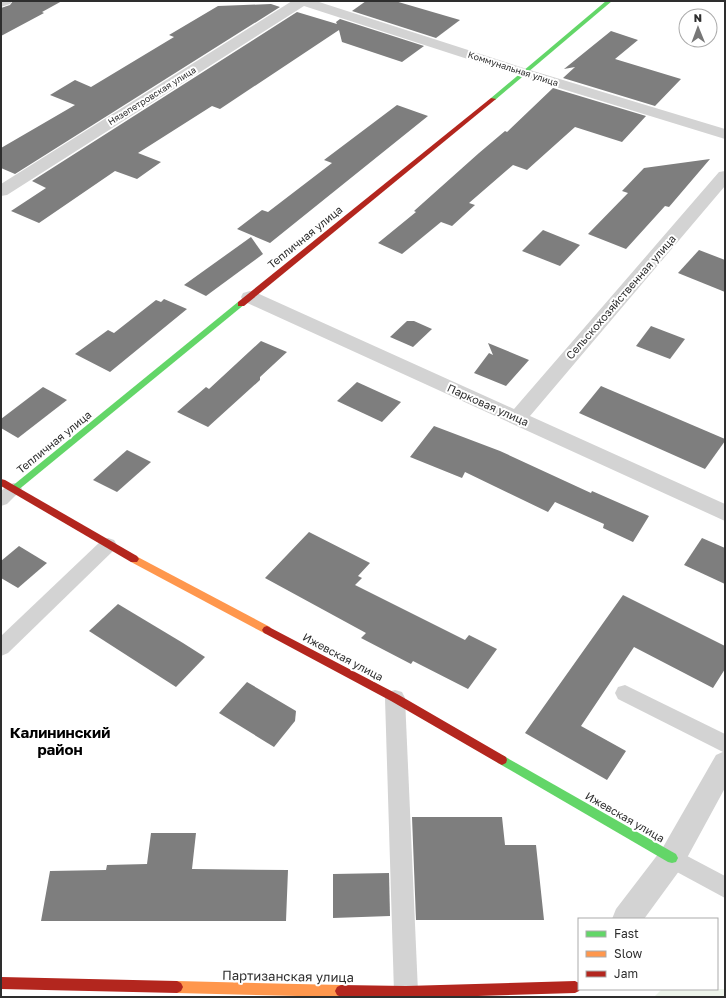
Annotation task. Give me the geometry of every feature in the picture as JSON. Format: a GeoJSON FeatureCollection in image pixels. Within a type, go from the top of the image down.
{"type":"FeatureCollection","features":[{"type":"Feature","properties":{"kind":"street"},"geometry":{"type":"LineString","coordinates":[[1,3],[5,1]]}},
{"type":"Feature","properties":{"kind":"street","name":"Коммунальная улица"},"geometry":{"type":"LineString","coordinates":[[302,1],[524,73],[725,134]]}},
{"type":"Feature","properties":{"kind":"street","name":"Нязепетровская улица"},"geometry":{"type":"LineString","coordinates":[[1,191],[302,1]]}},
{"type":"Feature","properties":{"kind":"street","name":"Тепличная улица"},"geometry":{"type":"LineString","coordinates":[[8,485],[250,297],[524,73],[609,1]]}},
{"type":"Feature","properties":{"kind":"street","name":"Сельскохозяйственная улица"},"geometry":{"type":"LineString","coordinates":[[517,418],[725,176]]}},
{"type":"Feature","properties":{"kind":"street","name":"Парковая улица"},"geometry":{"type":"LineString","coordinates":[[250,297],[725,513]]}},
{"type":"Feature","properties":{"kind":"street","name":"Ижевская улица"},"geometry":{"type":"LineString","coordinates":[[8,485],[108,545],[395,698],[672,858]]}},
{"type":"Feature","properties":{"kind":"street"},"geometry":{"type":"LineString","coordinates":[[627,918],[672,858],[725,762]]}},
{"type":"Feature","properties":{"kind":"street","name":"Партизанская улица"},"geometry":{"type":"LineString","coordinates":[[1,983],[159,991],[406,992],[577,988]]}},
{"type":"Feature","properties":{"kind":"lane"},"geometry":{"type":"LineString","coordinates":[[1,500],[8,485]]}},
{"type":"Feature","properties":{"kind":"lane"},"geometry":{"type":"LineString","coordinates":[[1,648],[108,545]]}},
{"type":"Feature","properties":{"kind":"lane"},"geometry":{"type":"LineString","coordinates":[[625,693],[725,744]]}},
{"type":"Feature","properties":{"kind":"lane"},"geometry":{"type":"LineString","coordinates":[[395,698],[406,992]]}},
{"type":"Feature","properties":{"kind":"lane"},"geometry":{"type":"LineString","coordinates":[[672,858],[725,888]]}},
{"type":"Feature","properties":{"kind":"shaded area"},"geometry":{"type":"Polygon","coordinates":[[[725,989],[725,997],[654,997],[661,990],[725,989]]]}},
{"type":"Feature","properties":{"kind":"building"},"geometry":{"type":"Polygon","coordinates":[[[13,1],[62,1],[42,12],[44,13],[1,36],[1,8],[10,5],[13,1]]]}},
{"type":"Feature","properties":{"kind":"building"},"geometry":{"type":"Polygon","coordinates":[[[366,1],[395,1],[460,20],[436,38],[352,11],[366,1]]]}},
{"type":"Feature","properties":{"kind":"building"},"geometry":{"type":"Polygon","coordinates":[[[271,4],[280,7],[15,174],[1,168],[1,148],[75,105],[50,95],[75,80],[91,87],[174,37],[169,35],[218,6],[271,4]]]}},
{"type":"Feature","properties":{"kind":"building"},"geometry":{"type":"Polygon","coordinates":[[[297,12],[337,24],[336,22],[340,19],[424,46],[402,62],[342,42],[339,30],[220,109],[212,106],[138,153],[161,162],[137,179],[115,171],[39,223],[11,211],[46,188],[32,181],[297,12]]]}},
{"type":"Feature","properties":{"kind":"building"},"geometry":{"type":"Polygon","coordinates":[[[611,31],[638,40],[615,59],[681,79],[655,106],[563,78],[575,67],[564,69],[611,31]]]}},
{"type":"Feature","properties":{"kind":"building"},"geometry":{"type":"Polygon","coordinates":[[[553,88],[646,116],[622,142],[575,127],[527,170],[513,165],[469,203],[475,205],[452,226],[441,222],[402,254],[378,243],[416,212],[414,211],[479,153],[505,131],[507,132],[553,88]]]}},
{"type":"Feature","properties":{"kind":"building"},"geometry":{"type":"Polygon","coordinates":[[[397,105],[428,116],[270,243],[237,229],[262,210],[268,212],[332,163],[324,160],[397,105]]]}},
{"type":"Feature","properties":{"kind":"building"},"geometry":{"type":"Polygon","coordinates":[[[710,159],[669,207],[665,206],[626,249],[588,234],[628,193],[622,191],[644,168],[710,159]]]}},
{"type":"Feature","properties":{"kind":"building"},"geometry":{"type":"Polygon","coordinates":[[[543,230],[580,245],[560,266],[522,251],[543,230]]]}},
{"type":"Feature","properties":{"kind":"building"},"geometry":{"type":"Polygon","coordinates":[[[251,237],[263,254],[206,296],[184,285],[251,237]]]}},
{"type":"Feature","properties":{"kind":"building"},"geometry":{"type":"Polygon","coordinates":[[[699,250],[725,260],[725,292],[678,273],[699,250]]]}},
{"type":"Feature","properties":{"kind":"building"},"geometry":{"type":"Polygon","coordinates":[[[164,299],[187,309],[110,372],[75,354],[108,330],[114,333],[156,300],[161,302],[164,299]]]}},
{"type":"Feature","properties":{"kind":"building"},"geometry":{"type":"Polygon","coordinates":[[[407,321],[414,321],[432,329],[413,347],[390,337],[407,321]]]}},
{"type":"Feature","properties":{"kind":"building"},"geometry":{"type":"Polygon","coordinates":[[[651,326],[685,339],[670,359],[636,346],[651,326]]]}},
{"type":"Feature","properties":{"kind":"building"},"geometry":{"type":"Polygon","coordinates":[[[261,341],[287,352],[260,377],[260,380],[208,427],[177,412],[206,387],[209,389],[261,341]]]}},
{"type":"Feature","properties":{"kind":"building"},"geometry":{"type":"Polygon","coordinates":[[[488,343],[529,360],[506,386],[474,373],[489,353],[493,355],[488,343]]]}},
{"type":"Feature","properties":{"kind":"building"},"geometry":{"type":"Polygon","coordinates":[[[357,382],[401,402],[382,422],[337,401],[357,382]]]}},
{"type":"Feature","properties":{"kind":"building"},"geometry":{"type":"Polygon","coordinates":[[[601,386],[725,439],[725,441],[705,469],[579,413],[601,386]]]}},
{"type":"Feature","properties":{"kind":"building"},"geometry":{"type":"Polygon","coordinates":[[[43,387],[67,400],[18,438],[1,428],[1,419],[43,387]]]}},
{"type":"Feature","properties":{"kind":"building"},"geometry":{"type":"Polygon","coordinates":[[[434,426],[500,451],[591,493],[592,491],[649,516],[633,542],[603,528],[604,524],[555,502],[548,512],[465,472],[462,478],[410,457],[434,426]]]}},
{"type":"Feature","properties":{"kind":"building"},"geometry":{"type":"Polygon","coordinates":[[[127,450],[151,462],[117,492],[93,480],[127,450]]]}},
{"type":"Feature","properties":{"kind":"building"},"geometry":{"type":"Polygon","coordinates":[[[309,532],[370,563],[358,576],[362,578],[355,585],[465,640],[469,635],[497,649],[468,689],[413,661],[411,664],[361,638],[366,633],[265,578],[309,532]]]}},
{"type":"Feature","properties":{"kind":"building"},"geometry":{"type":"Polygon","coordinates":[[[702,538],[725,548],[725,584],[684,565],[702,538]]]}},
{"type":"Feature","properties":{"kind":"building"},"geometry":{"type":"Polygon","coordinates":[[[19,546],[47,563],[18,588],[1,578],[1,561],[19,546]]]}},
{"type":"Feature","properties":{"kind":"building"},"geometry":{"type":"Polygon","coordinates":[[[623,595],[725,646],[725,669],[713,688],[634,647],[581,726],[626,751],[607,780],[525,733],[623,595]]]}},
{"type":"Feature","properties":{"kind":"building"},"geometry":{"type":"Polygon","coordinates":[[[118,604],[205,657],[176,687],[89,631],[118,604]]]}},
{"type":"Feature","properties":{"kind":"building"},"geometry":{"type":"Polygon","coordinates":[[[247,682],[296,711],[295,721],[274,747],[219,713],[247,682]]]}},
{"type":"Feature","properties":{"kind":"building"},"geometry":{"type":"Polygon","coordinates":[[[412,817],[502,817],[505,845],[536,845],[544,920],[416,920],[412,817]]]}},
{"type":"Feature","properties":{"kind":"building"},"geometry":{"type":"Polygon","coordinates":[[[151,833],[196,833],[192,869],[288,870],[286,921],[41,921],[50,871],[106,870],[107,865],[147,864],[151,833]]]}},
{"type":"Feature","properties":{"kind":"building"},"geometry":{"type":"Polygon","coordinates":[[[389,873],[390,916],[333,918],[333,874],[389,873]]]}},
{"type":"Feature","properties":{"kind":"traffic: fast"},"geometry":{"type":"LineString","coordinates":[[493,99],[609,1]]}},
{"type":"Feature","properties":{"kind":"traffic: fast"},"geometry":{"type":"LineString","coordinates":[[14,489],[241,304]]}},
{"type":"Feature","properties":{"kind":"traffic: fast"},"geometry":{"type":"LineString","coordinates":[[502,760],[672,858]]}},
{"type":"Feature","properties":{"kind":"traffic: slow"},"geometry":{"type":"LineString","coordinates":[[134,559],[267,630]]}},
{"type":"Feature","properties":{"kind":"traffic: slow"},"geometry":{"type":"LineString","coordinates":[[177,987],[341,991]]}},
{"type":"Feature","properties":{"kind":"traffic: jam"},"geometry":{"type":"LineString","coordinates":[[241,304],[493,99]]}},
{"type":"Feature","properties":{"kind":"traffic: jam"},"geometry":{"type":"LineString","coordinates":[[2,482],[134,559]]}},
{"type":"Feature","properties":{"kind":"traffic: jam"},"geometry":{"type":"LineString","coordinates":[[267,630],[395,698],[502,760]]}},
{"type":"Feature","properties":{"kind":"traffic: jam"},"geometry":{"type":"LineString","coordinates":[[1,983],[177,987]]}},
{"type":"Feature","properties":{"kind":"traffic: jam"},"geometry":{"type":"LineString","coordinates":[[341,991],[406,992],[575,987]]}},
{"type":"Feature","properties":{"kind":"district","name":"Калининский район"},"geometry":{"type":"Point","coordinates":[60,742]}}]}
